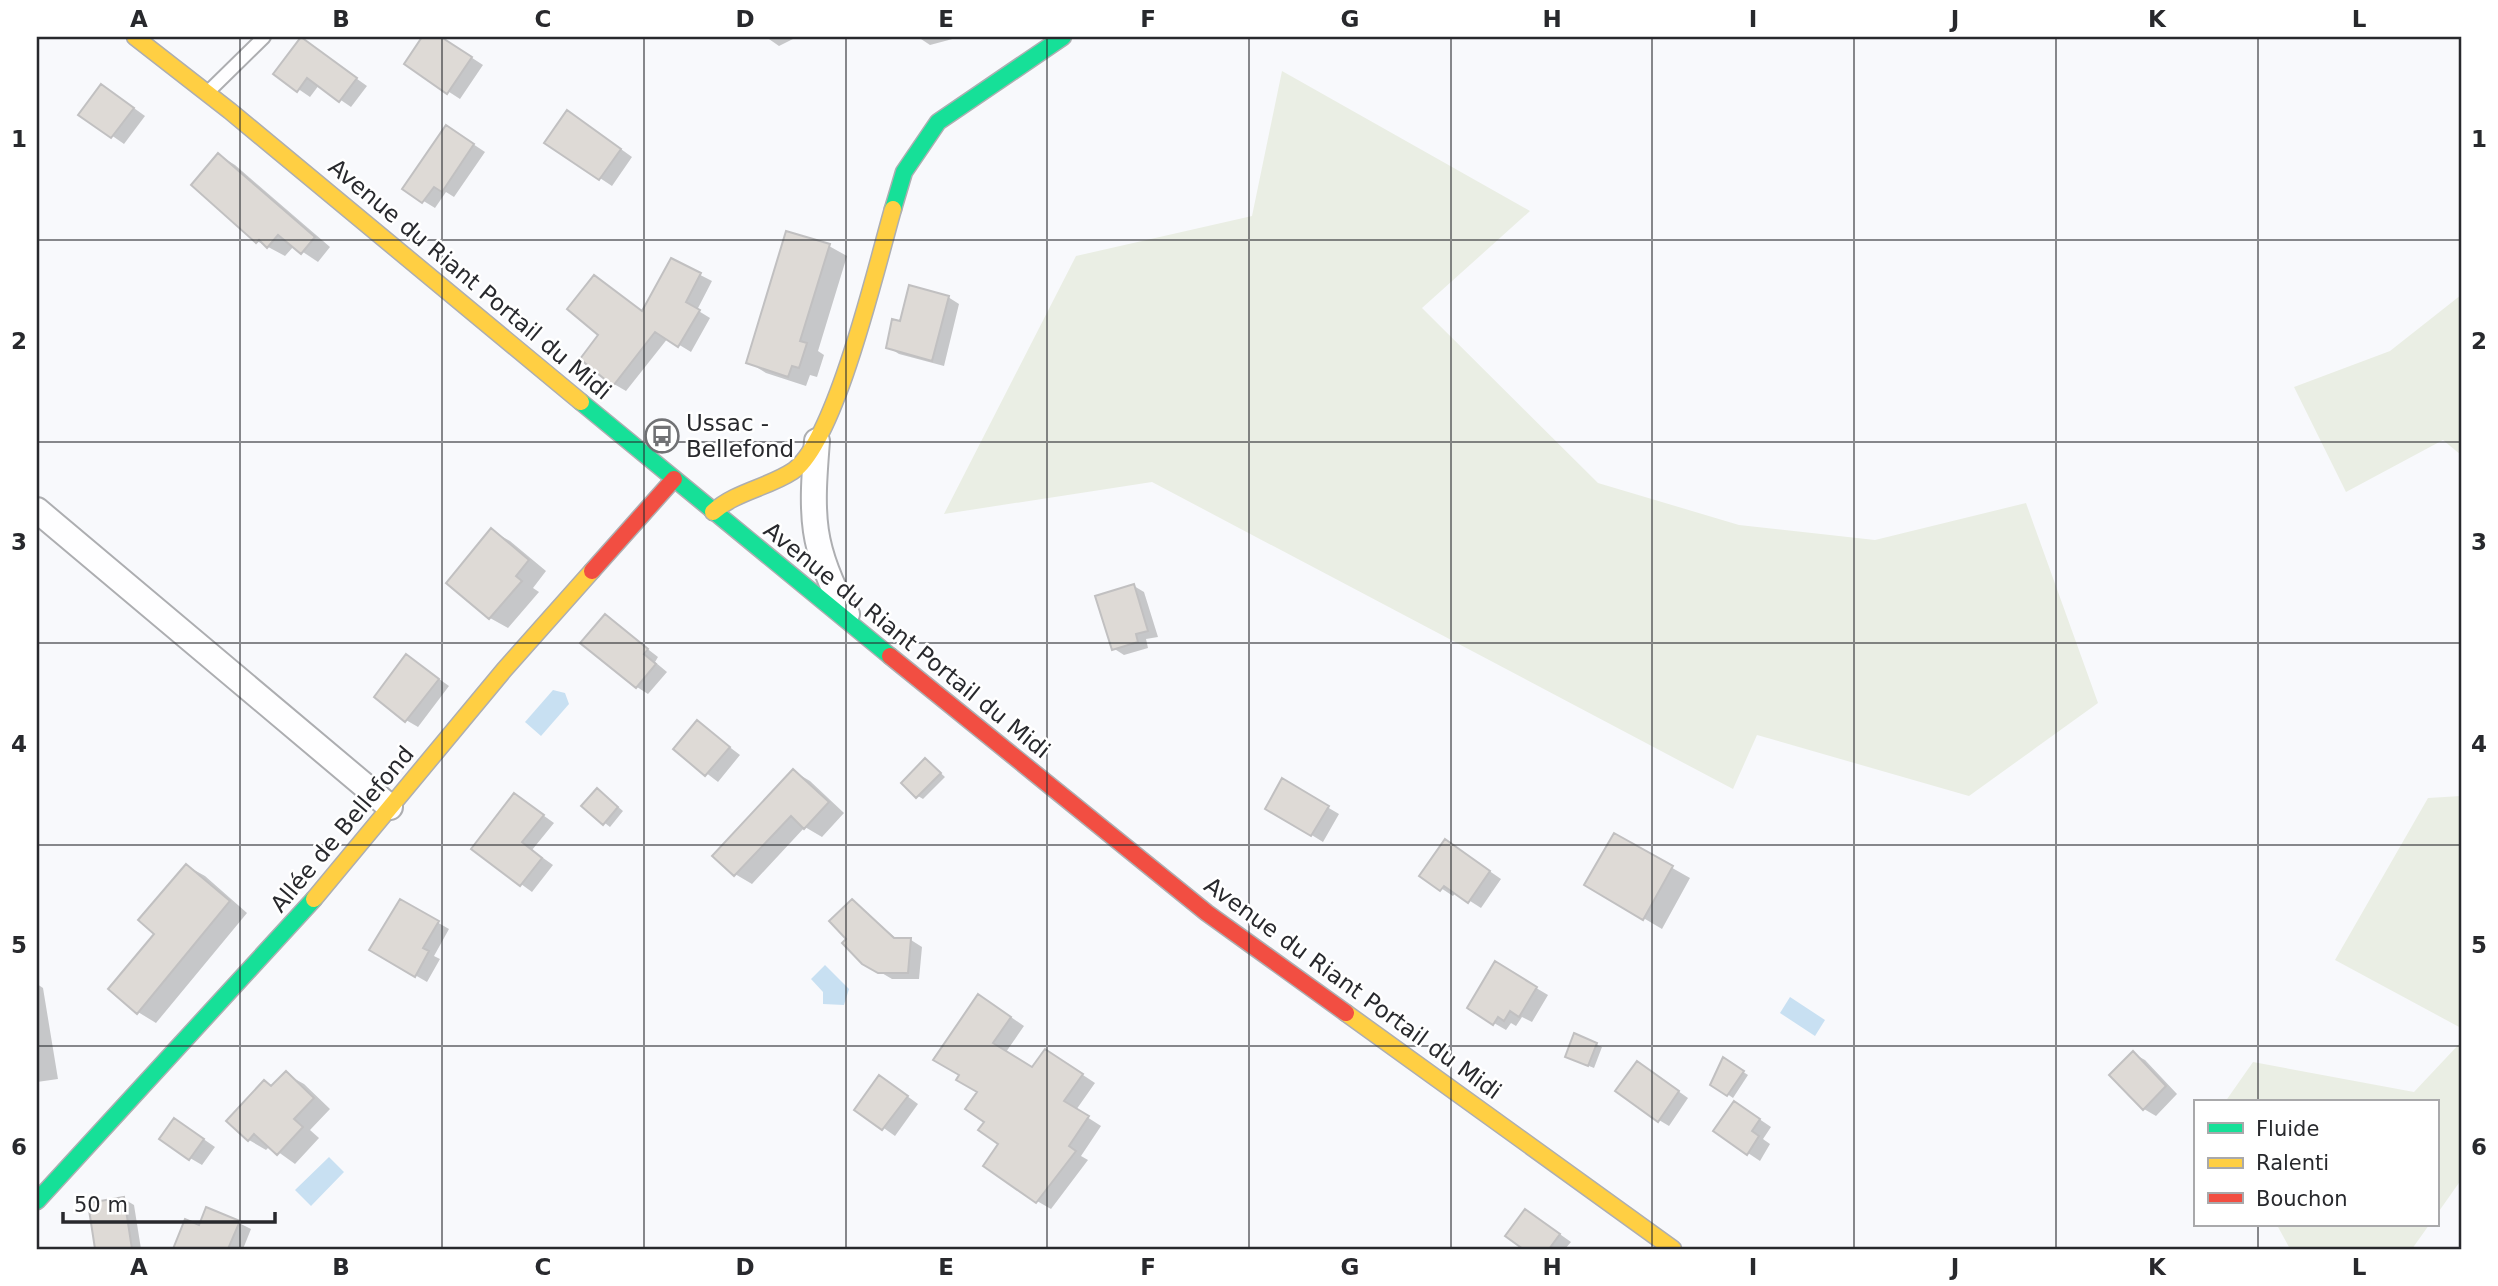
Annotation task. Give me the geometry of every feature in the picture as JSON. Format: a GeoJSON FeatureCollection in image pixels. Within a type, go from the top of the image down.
{"type":"FeatureCollection","features":[{"type":"Feature","properties":{"kind":"main road","name":"Avenue du Riant Portail du Midi"},"geometry":{"type":"LineString","coordinates":[[135,37],[207,93],[713,512],[1207,913],[1673,1249]]}},
{"type":"Feature","properties":{"kind":"main road"},"geometry":{"type":"LineString","coordinates":[[713,512],[727,499],[794,470],[817,441],[846,372],[904,172],[937,122],[1063,37]]}},
{"type":"Feature","properties":{"kind":"main road","name":"Allée de Bellefond"},"geometry":{"type":"LineString","coordinates":[[37,1201],[286,932],[504,670],[674,479]]}},
{"type":"Feature","properties":{"kind":"street"},"geometry":{"type":"LineString","coordinates":[[817,441],[812,503],[817,550],[826,577],[854,627]]}},
{"type":"Feature","properties":{"kind":"street"},"geometry":{"type":"LineString","coordinates":[[37,510],[390,807]]}},
{"type":"Feature","properties":{"kind":"lane"},"geometry":{"type":"LineString","coordinates":[[207,93],[264,37]]}},
{"type":"Feature","properties":{"kind":"shaded area"},"geometry":{"type":"Polygon","coordinates":[[[1282,71],[1530,211],[1422,308],[1598,483],[1739,525],[1875,540],[2026,503],[2098,703],[1969,796],[1757,735],[1733,789],[1152,482],[944,514],[1076,256],[1252,216],[1282,71]]]}},
{"type":"Feature","properties":{"kind":"shaded area"},"geometry":{"type":"Polygon","coordinates":[[[2461,295],[2461,455],[2443,440],[2346,492],[2294,387],[2390,351],[2461,295]]]}},
{"type":"Feature","properties":{"kind":"shaded area"},"geometry":{"type":"Polygon","coordinates":[[[2461,796],[2461,1028],[2335,960],[2428,798],[2461,796]]]}},
{"type":"Feature","properties":{"kind":"shaded area"},"geometry":{"type":"Polygon","coordinates":[[[2461,1042],[2461,1180],[2438,1213],[2438,1100],[2226,1100],[2253,1062],[2414,1092],[2461,1042]]]}},
{"type":"Feature","properties":{"kind":"shaded area"},"geometry":{"type":"Polygon","coordinates":[[[2278,1226],[2428,1226],[2412,1249],[2290,1249],[2278,1226]]]}},
{"type":"Feature","properties":{"kind":"water"},"geometry":{"type":"Polygon","coordinates":[[[553,690],[565,693],[569,704],[541,736],[525,722],[553,690]]]}},
{"type":"Feature","properties":{"kind":"water"},"geometry":{"type":"Polygon","coordinates":[[[825,965],[849,989],[844,1005],[823,1004],[823,992],[811,979],[825,965]]]}},
{"type":"Feature","properties":{"kind":"water"},"geometry":{"type":"Polygon","coordinates":[[[1790,997],[1825,1020],[1815,1036],[1780,1013],[1790,997]]]}},
{"type":"Feature","properties":{"kind":"water"},"geometry":{"type":"Polygon","coordinates":[[[329,1157],[344,1172],[311,1206],[295,1190],[329,1157]]]}},
{"type":"Feature","properties":{"kind":"building"},"geometry":{"type":"Polygon","coordinates":[[[301,37],[357,78],[339,102],[307,78],[297,92],[273,74],[301,37]]]}},
{"type":"Feature","properties":{"kind":"building"},"geometry":{"type":"Polygon","coordinates":[[[422,37],[441,37],[472,57],[447,94],[404,64],[422,37]]]}},
{"type":"Feature","properties":{"kind":"building"},"geometry":{"type":"Polygon","coordinates":[[[101,84],[134,108],[111,138],[78,115],[101,84]]]}},
{"type":"Feature","properties":{"kind":"building"},"geometry":{"type":"Polygon","coordinates":[[[567,110],[621,149],[599,180],[544,143],[567,110]]]}},
{"type":"Feature","properties":{"kind":"building"},"geometry":{"type":"Polygon","coordinates":[[[446,125],[474,144],[442,192],[434,187],[422,203],[402,189],[446,125]]]}},
{"type":"Feature","properties":{"kind":"building"},"geometry":{"type":"Polygon","coordinates":[[[218,153],[315,237],[301,254],[278,235],[267,248],[259,240],[256,243],[191,185],[218,153]]]}},
{"type":"Feature","properties":{"kind":"building"},"geometry":{"type":"Polygon","coordinates":[[[786,231],[830,244],[800,341],[807,343],[799,368],[792,366],[788,377],[746,363],[786,231]]]}},
{"type":"Feature","properties":{"kind":"building"},"geometry":{"type":"Polygon","coordinates":[[[671,258],[701,273],[686,302],[700,310],[678,347],[655,332],[613,386],[580,359],[598,335],[567,309],[594,275],[642,311],[671,258]]]}},
{"type":"Feature","properties":{"kind":"building"},"geometry":{"type":"Polygon","coordinates":[[[909,285],[949,296],[932,361],[886,348],[892,319],[900,321],[909,285]]]}},
{"type":"Feature","properties":{"kind":"building"},"geometry":{"type":"Polygon","coordinates":[[[491,528],[529,560],[516,576],[522,581],[489,619],[446,583],[491,528]]]}},
{"type":"Feature","properties":{"kind":"building"},"geometry":{"type":"Polygon","coordinates":[[[1134,584],[1148,631],[1136,634],[1138,642],[1112,650],[1095,596],[1134,584]]]}},
{"type":"Feature","properties":{"kind":"building"},"geometry":{"type":"Polygon","coordinates":[[[605,614],[648,649],[644,654],[656,664],[636,688],[580,643],[605,614]]]}},
{"type":"Feature","properties":{"kind":"building"},"geometry":{"type":"Polygon","coordinates":[[[406,654],[439,679],[405,722],[374,697],[406,654]]]}},
{"type":"Feature","properties":{"kind":"building"},"geometry":{"type":"Polygon","coordinates":[[[697,720],[730,747],[705,776],[673,749],[697,720]]]}},
{"type":"Feature","properties":{"kind":"building"},"geometry":{"type":"Polygon","coordinates":[[[925,758],[941,773],[916,798],[901,783],[925,758]]]}},
{"type":"Feature","properties":{"kind":"building"},"geometry":{"type":"Polygon","coordinates":[[[793,769],[829,802],[804,829],[791,816],[734,876],[712,856],[793,769]]]}},
{"type":"Feature","properties":{"kind":"building"},"geometry":{"type":"Polygon","coordinates":[[[1282,778],[1329,806],[1311,836],[1265,809],[1282,778]]]}},
{"type":"Feature","properties":{"kind":"building"},"geometry":{"type":"Polygon","coordinates":[[[597,788],[618,807],[603,825],[581,806],[597,788]]]}},
{"type":"Feature","properties":{"kind":"building"},"geometry":{"type":"Polygon","coordinates":[[[514,793],[544,815],[522,842],[542,858],[520,886],[471,849],[514,793]]]}},
{"type":"Feature","properties":{"kind":"building"},"geometry":{"type":"Polygon","coordinates":[[[1614,833],[1673,866],[1643,920],[1584,885],[1614,833]]]}},
{"type":"Feature","properties":{"kind":"building"},"geometry":{"type":"Polygon","coordinates":[[[1445,839],[1490,871],[1468,903],[1444,886],[1440,891],[1419,876],[1445,839]]]}},
{"type":"Feature","properties":{"kind":"building"},"geometry":{"type":"Polygon","coordinates":[[[186,864],[230,901],[137,1014],[108,989],[154,934],[138,920],[186,864]]]}},
{"type":"Feature","properties":{"kind":"building"},"geometry":{"type":"Polygon","coordinates":[[[400,899],[439,921],[423,948],[429,951],[415,977],[369,950],[400,899]]]}},
{"type":"Feature","properties":{"kind":"building"},"geometry":{"type":"Polygon","coordinates":[[[852,899],[894,938],[911,938],[908,973],[878,973],[862,964],[842,943],[846,939],[829,921],[852,899]]]}},
{"type":"Feature","properties":{"kind":"building"},"geometry":{"type":"Polygon","coordinates":[[[1495,961],[1537,987],[1519,1017],[1510,1011],[1504,1021],[1498,1017],[1493,1025],[1467,1008],[1495,961]]]}},
{"type":"Feature","properties":{"kind":"building"},"geometry":{"type":"Polygon","coordinates":[[[978,994],[1011,1017],[993,1043],[1032,1067],[1045,1049],[1083,1074],[1064,1101],[1089,1116],[1069,1146],[1076,1151],[1036,1203],[983,1166],[998,1144],[978,1130],[984,1122],[965,1109],[977,1092],[956,1080],[959,1075],[933,1060],[978,994]]]}},
{"type":"Feature","properties":{"kind":"building"},"geometry":{"type":"Polygon","coordinates":[[[1574,1033],[1597,1043],[1588,1066],[1565,1057],[1574,1033]]]}},
{"type":"Feature","properties":{"kind":"building"},"geometry":{"type":"Polygon","coordinates":[[[2133,1051],[2166,1086],[2143,1110],[2109,1075],[2133,1051]]]}},
{"type":"Feature","properties":{"kind":"building"},"geometry":{"type":"Polygon","coordinates":[[[1723,1057],[1744,1071],[1727,1096],[1710,1085],[1723,1057]]]}},
{"type":"Feature","properties":{"kind":"building"},"geometry":{"type":"Polygon","coordinates":[[[1637,1061],[1679,1091],[1658,1122],[1615,1091],[1637,1061]]]}},
{"type":"Feature","properties":{"kind":"building"},"geometry":{"type":"Polygon","coordinates":[[[286,1071],[314,1098],[294,1119],[303,1127],[277,1155],[254,1134],[248,1141],[226,1121],[264,1080],[271,1086],[286,1071]]]}},
{"type":"Feature","properties":{"kind":"building"},"geometry":{"type":"Polygon","coordinates":[[[879,1075],[908,1096],[882,1130],[854,1110],[879,1075]]]}},
{"type":"Feature","properties":{"kind":"building"},"geometry":{"type":"Polygon","coordinates":[[[1734,1101],[1760,1119],[1752,1131],[1759,1136],[1747,1155],[1713,1131],[1734,1101]]]}},
{"type":"Feature","properties":{"kind":"building"},"geometry":{"type":"Polygon","coordinates":[[[174,1118],[204,1139],[189,1160],[159,1139],[174,1118]]]}},
{"type":"Feature","properties":{"kind":"building"},"geometry":{"type":"Polygon","coordinates":[[[124,1197],[132,1249],[95,1249],[88,1203],[124,1197]]]}},
{"type":"Feature","properties":{"kind":"building"},"geometry":{"type":"Polygon","coordinates":[[[206,1207],[240,1221],[228,1249],[173,1249],[185,1219],[199,1225],[206,1207]]]}},
{"type":"Feature","properties":{"kind":"building"},"geometry":{"type":"Polygon","coordinates":[[[1525,1209],[1560,1234],[1549,1249],[1523,1249],[1505,1236],[1525,1209]]]}},
{"type":"Feature","properties":{"kind":"traffic: fast"},"geometry":{"type":"LineString","coordinates":[[893,209],[904,172],[938,122],[1063,37]]}},
{"type":"Feature","properties":{"kind":"traffic: fast"},"geometry":{"type":"LineString","coordinates":[[581,402],[890,656]]}},
{"type":"Feature","properties":{"kind":"traffic: fast"},"geometry":{"type":"LineString","coordinates":[[37,1201],[314,899]]}},
{"type":"Feature","properties":{"kind":"traffic: slow"},"geometry":{"type":"LineString","coordinates":[[135,37],[230,111],[581,402]]}},
{"type":"Feature","properties":{"kind":"traffic: slow"},"geometry":{"type":"LineString","coordinates":[[713,512],[732,499],[793,471],[809,453],[825,425],[853,349],[893,209]]}},
{"type":"Feature","properties":{"kind":"traffic: slow"},"geometry":{"type":"LineString","coordinates":[[314,899],[504,670],[592,571]]}},
{"type":"Feature","properties":{"kind":"traffic: slow"},"geometry":{"type":"LineString","coordinates":[[1346,1013],[1673,1249]]}},
{"type":"Feature","properties":{"kind":"traffic: jam"},"geometry":{"type":"LineString","coordinates":[[592,571],[674,479]]}},
{"type":"Feature","properties":{"kind":"traffic: jam"},"geometry":{"type":"LineString","coordinates":[[890,656],[1207,913],[1346,1013]]}},
{"type":"Feature","properties":{"kind":"place","name":"Ussac - Bellefond"},"geometry":{"type":"Point","coordinates":[662,436]}}]}
